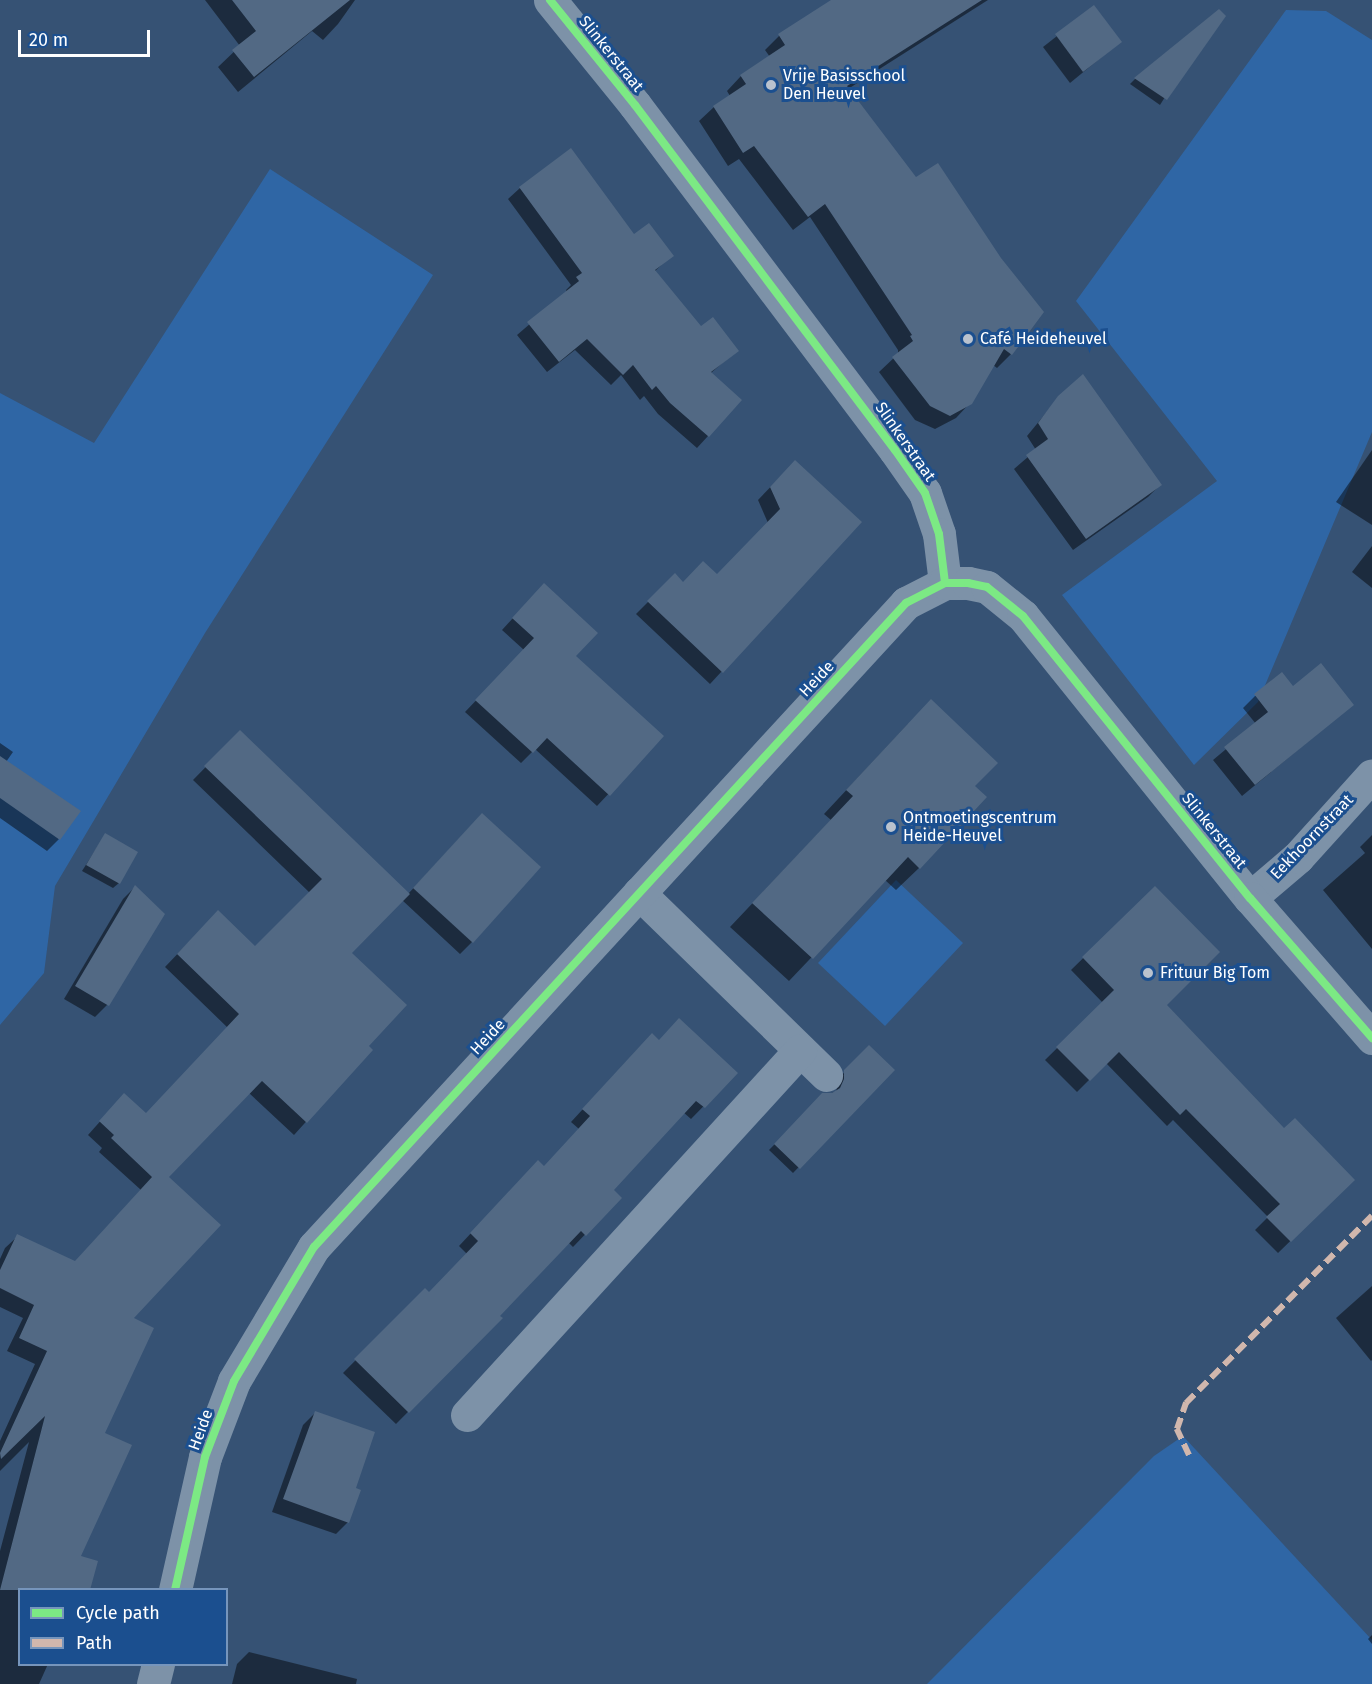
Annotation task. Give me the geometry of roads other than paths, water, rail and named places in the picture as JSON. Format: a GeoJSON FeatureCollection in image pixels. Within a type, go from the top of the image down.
{"type":"FeatureCollection","features":[{"type":"Feature","properties":{"kind":"street","name":"Slinkerstraat"},"geometry":{"type":"LineString","coordinates":[[550,0],[635,105],[925,493],[939,534],[945,583],[968,583],[987,587],[1023,616],[1250,898],[1372,1038]]}},
{"type":"Feature","properties":{"kind":"street","name":"Heide"},"geometry":{"type":"LineString","coordinates":[[175,1588],[205,1457],[234,1381],[314,1247],[906,603],[945,583]]}},
{"type":"Feature","properties":{"kind":"street","name":"Eekhoornstraat"},"geometry":{"type":"LineString","coordinates":[[1250,898],[1298,857],[1372,775]]}},
{"type":"Feature","properties":{"kind":"street"},"geometry":{"type":"LineString","coordinates":[[639,893],[826,1075]]}},
{"type":"Feature","properties":{"kind":"street"},"geometry":{"type":"LineString","coordinates":[[466,1415],[800,1050]]}},
{"type":"Feature","properties":{"kind":"street"},"geometry":{"type":"LineString","coordinates":[[153,1684],[158,1666]]}},
{"type":"Feature","properties":{"kind":"place","name":"Vrije Basisschool Den Heuvel"},"geometry":{"type":"Point","coordinates":[771,85]}},
{"type":"Feature","properties":{"kind":"place","name":"Café Heideheuvel"},"geometry":{"type":"Point","coordinates":[968,339]}},
{"type":"Feature","properties":{"kind":"place","name":"Ontmoetingscentrum Heide-Heuvel"},"geometry":{"type":"Point","coordinates":[891,827]}},
{"type":"Feature","properties":{"kind":"place","name":"Frituur Big Tom"},"geometry":{"type":"Point","coordinates":[1148,973]}}]}
